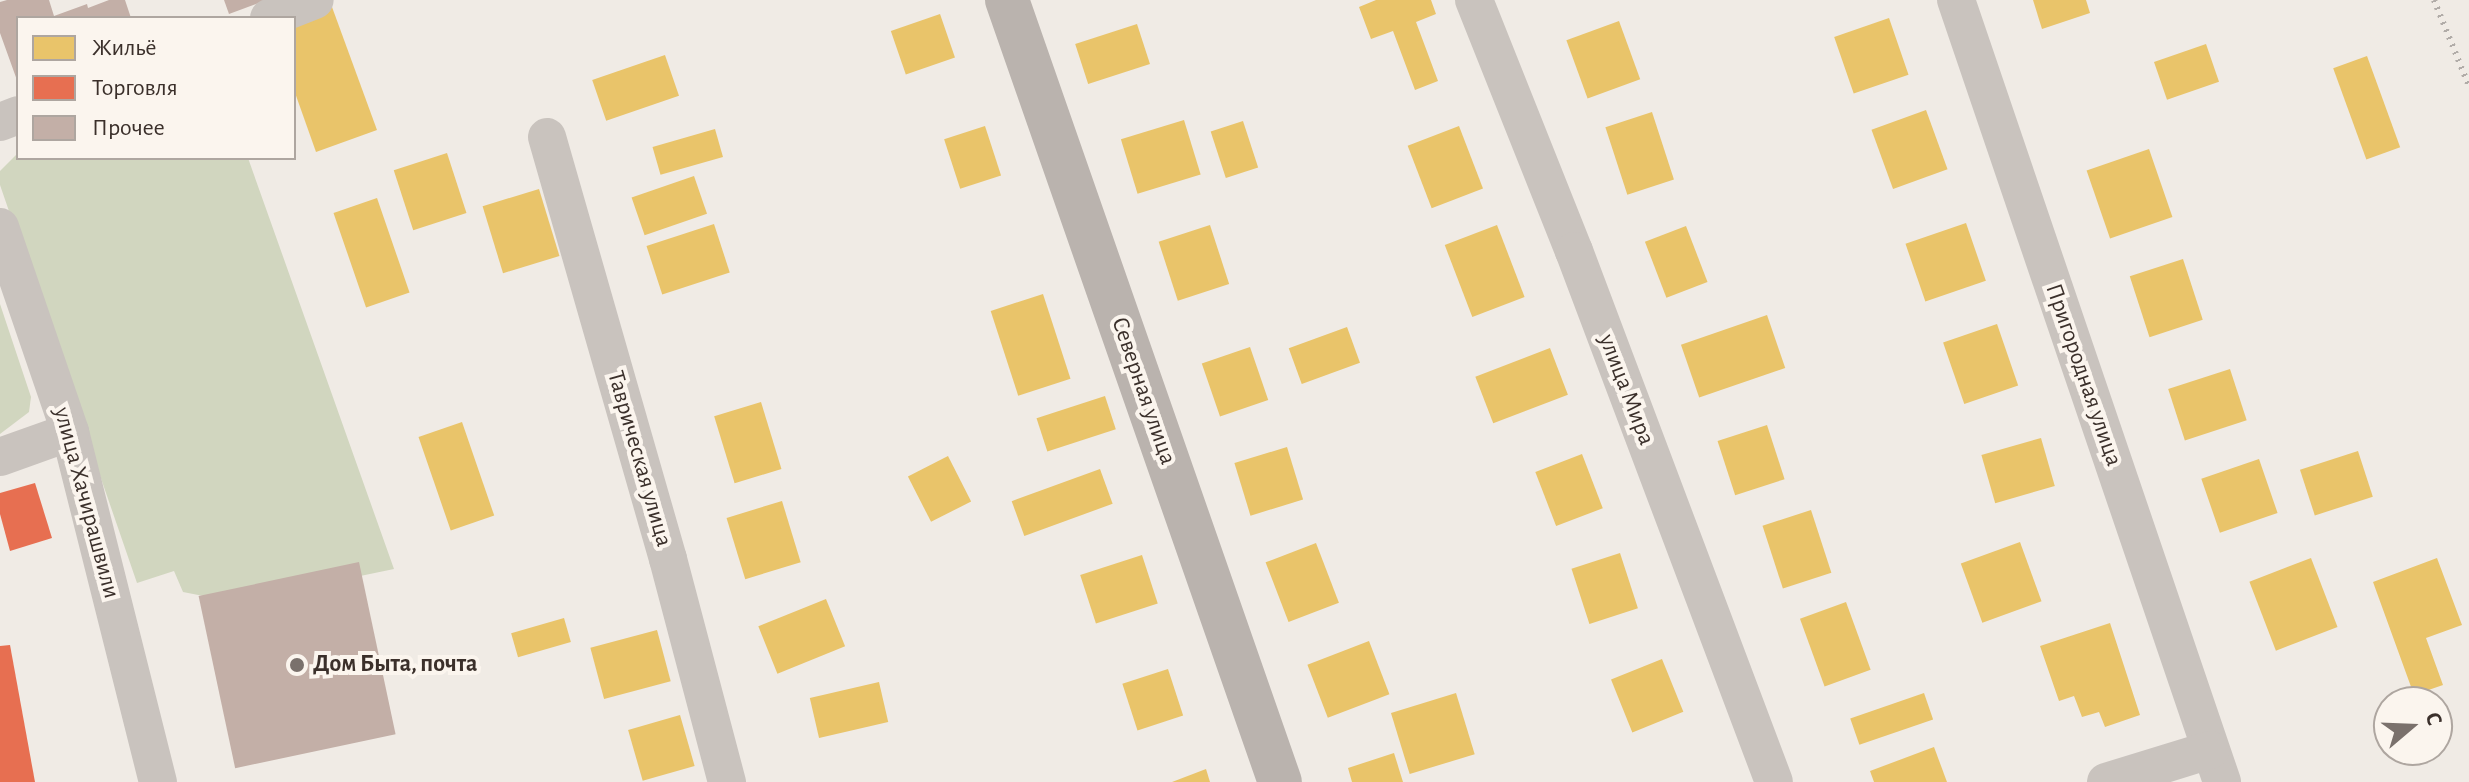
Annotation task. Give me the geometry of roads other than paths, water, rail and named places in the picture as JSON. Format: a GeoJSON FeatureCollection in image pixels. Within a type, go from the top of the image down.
{"type":"FeatureCollection","features":[{"type":"Feature","properties":{"kind":"street"},"geometry":{"type":"LineString","coordinates":[[274,16],[315,0]]}},
{"type":"Feature","properties":{"kind":"street","name":"Северная улица"},"geometry":{"type":"LineString","coordinates":[[1007,0],[1280,782]]}},
{"type":"Feature","properties":{"kind":"street","name":"улица Мира"},"geometry":{"type":"LineString","coordinates":[[1474,0],[1574,251],[1774,782]]}},
{"type":"Feature","properties":{"kind":"street","name":"Пригородная улица"},"geometry":{"type":"LineString","coordinates":[[1956,0],[2216,766]]}},
{"type":"Feature","properties":{"kind":"street","name":"Таврическая улица"},"geometry":{"type":"LineString","coordinates":[[547,137],[668,559],[727,782]]}},
{"type":"Feature","properties":{"kind":"street","name":"улица Хачирашвили"},"geometry":{"type":"LineString","coordinates":[[0,227],[70,432],[158,782]]}},
{"type":"Feature","properties":{"kind":"street"},"geometry":{"type":"LineString","coordinates":[[0,457],[70,432]]}},
{"type":"Feature","properties":{"kind":"street"},"geometry":{"type":"LineString","coordinates":[[2106,782],[2216,766]]}},
{"type":"Feature","properties":{"kind":"railway"},"geometry":{"type":"LineString","coordinates":[[2434,0],[2469,86]]}},
{"type":"Feature","properties":{"kind":"place","name":"Дом Быта, почта"},"geometry":{"type":"Point","coordinates":[297,665]}}]}
